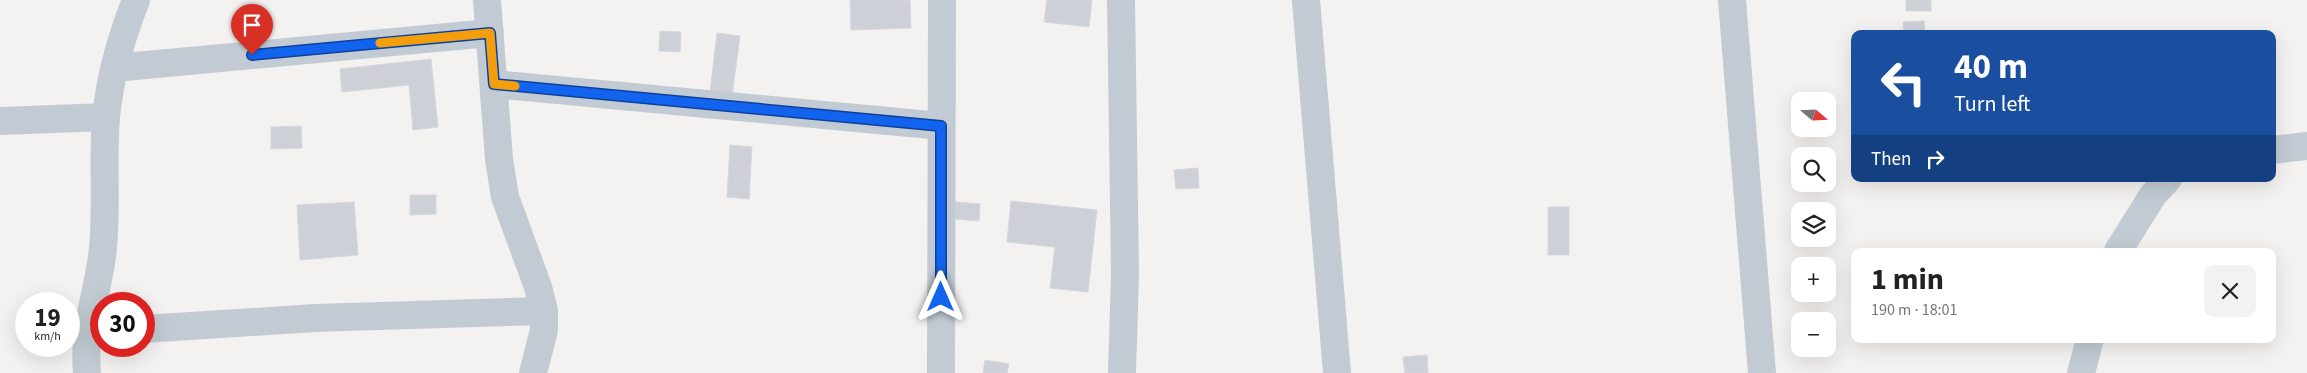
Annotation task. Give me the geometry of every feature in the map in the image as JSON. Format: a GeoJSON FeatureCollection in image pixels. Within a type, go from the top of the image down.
{"type":"FeatureCollection","features":[{"type":"Feature","properties":{"kind":"street"},"geometry":{"type":"LineString","coordinates":[[98,292],[102,257],[106,118],[114,68],[136,0]]}},
{"type":"Feature","properties":{"kind":"street"},"geometry":{"type":"LineString","coordinates":[[487,0],[499,159],[505,197],[538,287],[544,311],[544,330],[532,373]]}},
{"type":"Feature","properties":{"kind":"street"},"geometry":{"type":"LineString","coordinates":[[941,373],[942,0]]}},
{"type":"Feature","properties":{"kind":"street"},"geometry":{"type":"LineString","coordinates":[[1120,0],[1125,274],[1122,373]]}},
{"type":"Feature","properties":{"kind":"street"},"geometry":{"type":"LineString","coordinates":[[1306,0],[1337,373]]}},
{"type":"Feature","properties":{"kind":"street"},"geometry":{"type":"LineString","coordinates":[[1732,0],[1762,373]]}},
{"type":"Feature","properties":{"kind":"street"},"geometry":{"type":"LineString","coordinates":[[114,68],[490,33]]}},
{"type":"Feature","properties":{"kind":"street"},"geometry":{"type":"LineString","coordinates":[[494,84],[941,126]]}},
{"type":"Feature","properties":{"kind":"street"},"geometry":{"type":"LineString","coordinates":[[0,121],[106,118]]}},
{"type":"Feature","properties":{"kind":"street"},"geometry":{"type":"LineString","coordinates":[[2276,150],[2307,146]]}},
{"type":"Feature","properties":{"kind":"street"},"geometry":{"type":"LineString","coordinates":[[2120,248],[2153,194],[2165,182]]}},
{"type":"Feature","properties":{"kind":"street"},"geometry":{"type":"LineString","coordinates":[[155,328],[315,318],[544,311]]}},
{"type":"Feature","properties":{"kind":"street"},"geometry":{"type":"LineString","coordinates":[[87,373],[84,349],[90,339]]}},
{"type":"Feature","properties":{"kind":"street"},"geometry":{"type":"LineString","coordinates":[[2081,373],[2089,343]]}},
{"type":"Feature","properties":{"kind":"building"},"geometry":{"type":"Polygon","coordinates":[[[850,0],[910,0],[911,28],[851,30],[850,0]]]}},
{"type":"Feature","properties":{"kind":"building"},"geometry":{"type":"Polygon","coordinates":[[[1047,0],[1092,0],[1089,27],[1044,22],[1047,0]]]}},
{"type":"Feature","properties":{"kind":"building"},"geometry":{"type":"Polygon","coordinates":[[[1906,0],[1931,0],[1931,11],[1906,11],[1906,0]]]}},
{"type":"Feature","properties":{"kind":"building"},"geometry":{"type":"Polygon","coordinates":[[[1924,21],[1925,30],[1904,30],[1903,22],[1924,21]]]}},
{"type":"Feature","properties":{"kind":"building"},"geometry":{"type":"Polygon","coordinates":[[[660,31],[681,32],[680,52],[659,51],[660,31]]]}},
{"type":"Feature","properties":{"kind":"building"},"geometry":{"type":"Polygon","coordinates":[[[717,33],[740,36],[731,104],[709,101],[717,33]]]}},
{"type":"Feature","properties":{"kind":"building"},"geometry":{"type":"Polygon","coordinates":[[[431,59],[438,127],[413,130],[409,85],[342,92],[340,69],[431,59]]]}},
{"type":"Feature","properties":{"kind":"building"},"geometry":{"type":"Polygon","coordinates":[[[301,126],[302,148],[271,149],[271,127],[301,126]]]}},
{"type":"Feature","properties":{"kind":"building"},"geometry":{"type":"Polygon","coordinates":[[[730,145],[752,147],[749,199],[727,197],[730,145]]]}},
{"type":"Feature","properties":{"kind":"building"},"geometry":{"type":"Polygon","coordinates":[[[1198,168],[1199,188],[1176,189],[1174,170],[1198,168]]]}},
{"type":"Feature","properties":{"kind":"building"},"geometry":{"type":"Polygon","coordinates":[[[410,195],[436,195],[436,214],[410,215],[410,195]]]}},
{"type":"Feature","properties":{"kind":"building"},"geometry":{"type":"Polygon","coordinates":[[[945,201],[980,204],[979,221],[943,218],[945,201]]]}},
{"type":"Feature","properties":{"kind":"building"},"geometry":{"type":"Polygon","coordinates":[[[1011,201],[1097,210],[1088,292],[1050,288],[1055,247],[1007,242],[1011,201]]]}},
{"type":"Feature","properties":{"kind":"building"},"geometry":{"type":"Polygon","coordinates":[[[354,202],[358,255],[300,260],[297,205],[354,202]]]}},
{"type":"Feature","properties":{"kind":"building"},"geometry":{"type":"Polygon","coordinates":[[[1548,207],[1569,207],[1569,255],[1548,255],[1548,207]]]}},
{"type":"Feature","properties":{"kind":"building"},"geometry":{"type":"Polygon","coordinates":[[[1427,355],[1428,373],[1405,373],[1403,357],[1427,355]]]}},
{"type":"Feature","properties":{"kind":"building"},"geometry":{"type":"Polygon","coordinates":[[[985,360],[1009,364],[1007,373],[983,373],[985,360]]]}},
{"type":"Feature","properties":{"kind":"slow traffic"},"geometry":{"type":"LineString","coordinates":[[380,43],[490,33],[494,84],[515,86]]}},
{"type":"Feature","properties":{"kind":"route"},"geometry":{"type":"LineString","coordinates":[[252,55],[490,33],[494,84],[941,126],[941,297]]}}]}
